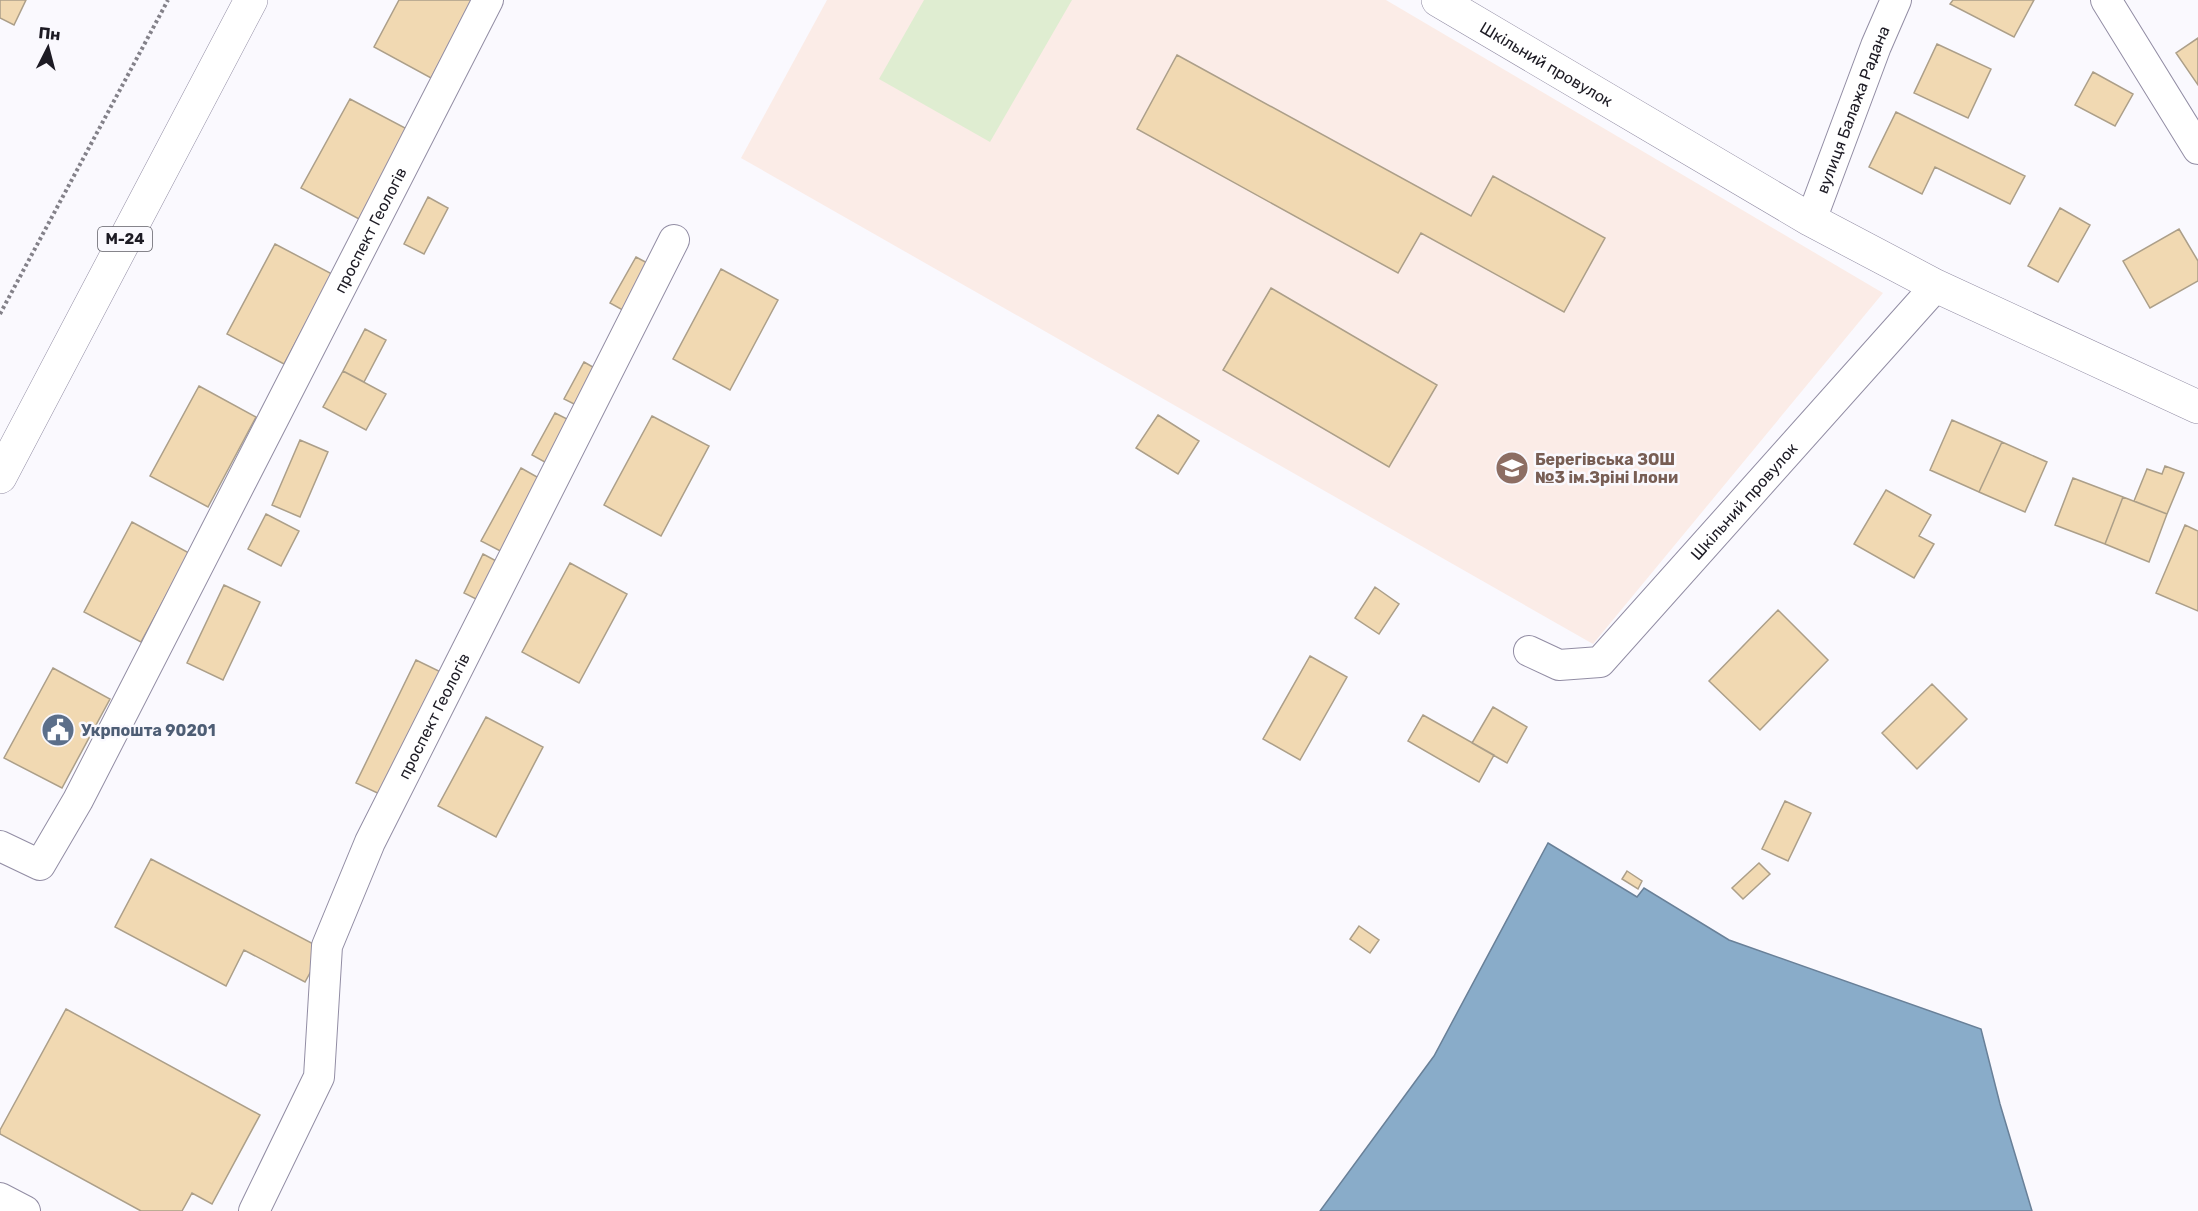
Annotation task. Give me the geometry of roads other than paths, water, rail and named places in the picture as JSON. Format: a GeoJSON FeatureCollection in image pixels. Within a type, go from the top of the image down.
{"type":"FeatureCollection","features":[{"type":"Feature","properties":{"kind":"main road","name":"М-24"},"geometry":{"type":"LineString","coordinates":[[0,477],[251,0]]}},
{"type":"Feature","properties":{"kind":"main road","name":"Шкільний провулок"},"geometry":{"type":"LineString","coordinates":[[1438,0],[1811,220],[1936,286],[2198,407]]}},
{"type":"Feature","properties":{"kind":"street","name":"проспект Геологів"},"geometry":{"type":"LineString","coordinates":[[0,846],[39,865],[78,800],[488,0]]}},
{"type":"Feature","properties":{"kind":"street","name":"вулиця Балажа Радана"},"geometry":{"type":"LineString","coordinates":[[1811,220],[1876,46],[1896,0]]}},
{"type":"Feature","properties":{"kind":"street"},"geometry":{"type":"LineString","coordinates":[[2106,0],[2198,149]]}},
{"type":"Feature","properties":{"kind":"street","name":"проспект Геологів"},"geometry":{"type":"LineString","coordinates":[[254,1211],[319,1077],[327,946],[370,842],[674,240]]}},
{"type":"Feature","properties":{"kind":"street","name":"Шкільний провулок"},"geometry":{"type":"LineString","coordinates":[[1528,651],[1559,665],[1600,662],[1936,286]]}},
{"type":"Feature","properties":{"kind":"street"},"geometry":{"type":"LineString","coordinates":[[0,1198],[25,1211]]}},
{"type":"Feature","properties":{"kind":"water"},"geometry":{"type":"Polygon","coordinates":[[[1548,843],[1637,897],[1644,888],[1729,940],[1981,1029],[2000,1104],[2032,1211],[1320,1211],[1434,1056],[1548,843]]]}},
{"type":"Feature","properties":{"kind":"place","name":"Берегівська ЗОШ №3 ім.Зріні Ілони"},"geometry":{"type":"Point","coordinates":[1512,468]}},
{"type":"Feature","properties":{"kind":"place","name":"Укрпошта 90201"},"geometry":{"type":"Point","coordinates":[58,730]}}]}
